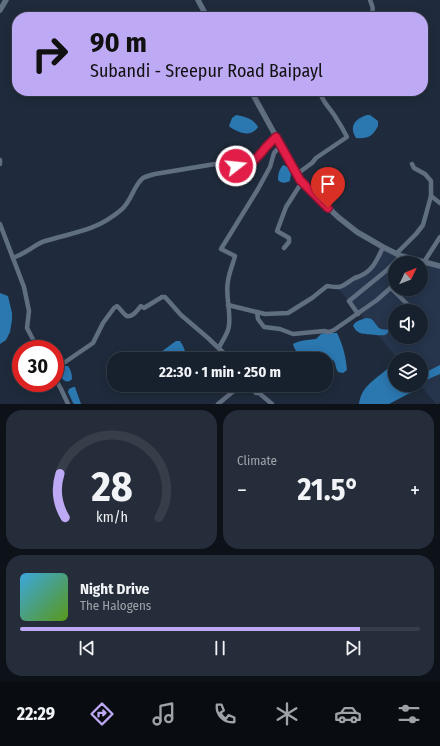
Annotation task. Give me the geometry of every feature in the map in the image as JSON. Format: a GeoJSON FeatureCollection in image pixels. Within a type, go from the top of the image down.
{"type":"FeatureCollection","features":[{"type":"Feature","properties":{"kind":"street"},"geometry":{"type":"LineString","coordinates":[[0,10],[6,0]]}},
{"type":"Feature","properties":{"kind":"street"},"geometry":{"type":"LineString","coordinates":[[198,0],[204,12]]}},
{"type":"Feature","properties":{"kind":"street"},"geometry":{"type":"LineString","coordinates":[[370,0],[373,9],[372,12]]}},
{"type":"Feature","properties":{"kind":"street"},"geometry":{"type":"LineString","coordinates":[[254,96],[302,182],[338,217],[357,232],[402,256]]}},
{"type":"Feature","properties":{"kind":"street"},"geometry":{"type":"LineString","coordinates":[[297,174],[312,164],[316,158],[347,137],[322,96]]}},
{"type":"Feature","properties":{"kind":"street"},"geometry":{"type":"LineString","coordinates":[[13,258],[45,241],[81,232],[100,225],[128,203],[135,188],[143,178],[147,176],[215,164],[228,164],[244,167],[256,159],[276,137]]}},
{"type":"Feature","properties":{"kind":"street"},"geometry":{"type":"LineString","coordinates":[[219,348],[228,332],[228,281],[235,256],[221,249],[258,189],[270,167],[274,153],[281,146]]}},
{"type":"Feature","properties":{"kind":"street"},"geometry":{"type":"LineString","coordinates":[[358,314],[350,301],[387,270],[423,225],[431,196],[431,181],[424,174],[414,168],[412,164]]}},
{"type":"Feature","properties":{"kind":"street"},"geometry":{"type":"LineString","coordinates":[[284,248],[289,242],[289,238],[277,232],[286,208],[302,182]]}},
{"type":"Feature","properties":{"kind":"street"},"geometry":{"type":"LineString","coordinates":[[431,196],[440,203]]}},
{"type":"Feature","properties":{"kind":"street"},"geometry":{"type":"LineString","coordinates":[[0,224],[24,287],[29,311],[27,328],[33,340]]}},
{"type":"Feature","properties":{"kind":"street"},"geometry":{"type":"LineString","coordinates":[[424,256],[440,237]]}},
{"type":"Feature","properties":{"kind":"street"},"geometry":{"type":"LineString","coordinates":[[228,304],[266,314],[288,313],[312,298],[327,286],[338,288],[363,275],[373,266],[383,247]]}},
{"type":"Feature","properties":{"kind":"street"},"geometry":{"type":"LineString","coordinates":[[428,264],[440,266]]}},
{"type":"Feature","properties":{"kind":"street"},"geometry":{"type":"LineString","coordinates":[[257,312],[258,319],[264,326],[280,329],[293,334],[324,331],[330,332],[358,314],[388,290]]}},
{"type":"Feature","properties":{"kind":"street"},"geometry":{"type":"LineString","coordinates":[[401,296],[407,304]]}},
{"type":"Feature","properties":{"kind":"street"},"geometry":{"type":"LineString","coordinates":[[64,363],[93,343],[103,323],[116,306],[127,316],[130,316],[141,306],[144,308],[162,297],[165,297],[181,315],[223,352]]}},
{"type":"Feature","properties":{"kind":"street"},"geometry":{"type":"LineString","coordinates":[[62,392],[68,404]]}},
{"type":"Feature","properties":{"kind":"street"},"geometry":{"type":"LineString","coordinates":[[218,404],[233,392]]}},
{"type":"Feature","properties":{"kind":"street"},"geometry":{"type":"LineString","coordinates":[[255,392],[259,393],[272,404]]}},
{"type":"Feature","properties":{"kind":"shaded area"},"geometry":{"type":"Polygon","coordinates":[[[383,247],[415,256],[388,256],[388,296],[428,296],[428,260],[440,263],[440,402],[438,404],[436,404],[426,392],[428,392],[428,352],[392,352],[338,288],[373,266],[383,247]]]}},
{"type":"Feature","properties":{"kind":"water"},"geometry":{"type":"Polygon","coordinates":[[[236,115],[251,120],[258,127],[252,132],[241,133],[229,126],[232,118],[236,115]]]}},
{"type":"Feature","properties":{"kind":"water"},"geometry":{"type":"Polygon","coordinates":[[[370,115],[378,121],[378,126],[370,136],[356,138],[353,130],[354,124],[356,121],[370,115]]]}},
{"type":"Feature","properties":{"kind":"water"},"geometry":{"type":"Polygon","coordinates":[[[283,165],[288,167],[291,173],[290,181],[284,183],[278,180],[279,172],[283,165]]]}},
{"type":"Feature","properties":{"kind":"water"},"geometry":{"type":"Polygon","coordinates":[[[0,293],[8,296],[12,320],[10,332],[6,340],[0,344],[0,293]]]}},
{"type":"Feature","properties":{"kind":"water"},"geometry":{"type":"Polygon","coordinates":[[[369,318],[380,329],[388,330],[388,332],[386,335],[361,333],[353,326],[358,321],[369,318]]]}},
{"type":"Feature","properties":{"kind":"water"},"geometry":{"type":"Polygon","coordinates":[[[337,333],[344,351],[347,365],[347,370],[343,373],[338,372],[336,368],[333,360],[333,352],[297,352],[294,348],[293,344],[304,340],[316,339],[321,334],[337,333]]]}},
{"type":"Feature","properties":{"kind":"water"},"geometry":{"type":"Polygon","coordinates":[[[176,341],[180,341],[185,352],[161,352],[176,341]]]}},
{"type":"Feature","properties":{"kind":"water"},"geometry":{"type":"Polygon","coordinates":[[[440,365],[440,374],[428,379],[428,371],[440,365]]]}},
{"type":"Feature","properties":{"kind":"water"},"geometry":{"type":"Polygon","coordinates":[[[64,366],[68,366],[72,375],[72,379],[67,382],[64,380],[64,366]]]}},
{"type":"Feature","properties":{"kind":"water"},"geometry":{"type":"Polygon","coordinates":[[[388,368],[388,392],[412,392],[389,404],[359,404],[364,390],[388,368]]]}},
{"type":"Feature","properties":{"kind":"water"},"geometry":{"type":"Polygon","coordinates":[[[75,387],[81,404],[73,403],[68,392],[69,389],[75,387]]]}},
{"type":"Feature","properties":{"kind":"route"},"geometry":{"type":"LineString","coordinates":[[236,166],[244,167],[250,165],[276,137],[300,180],[328,208]]}}]}
